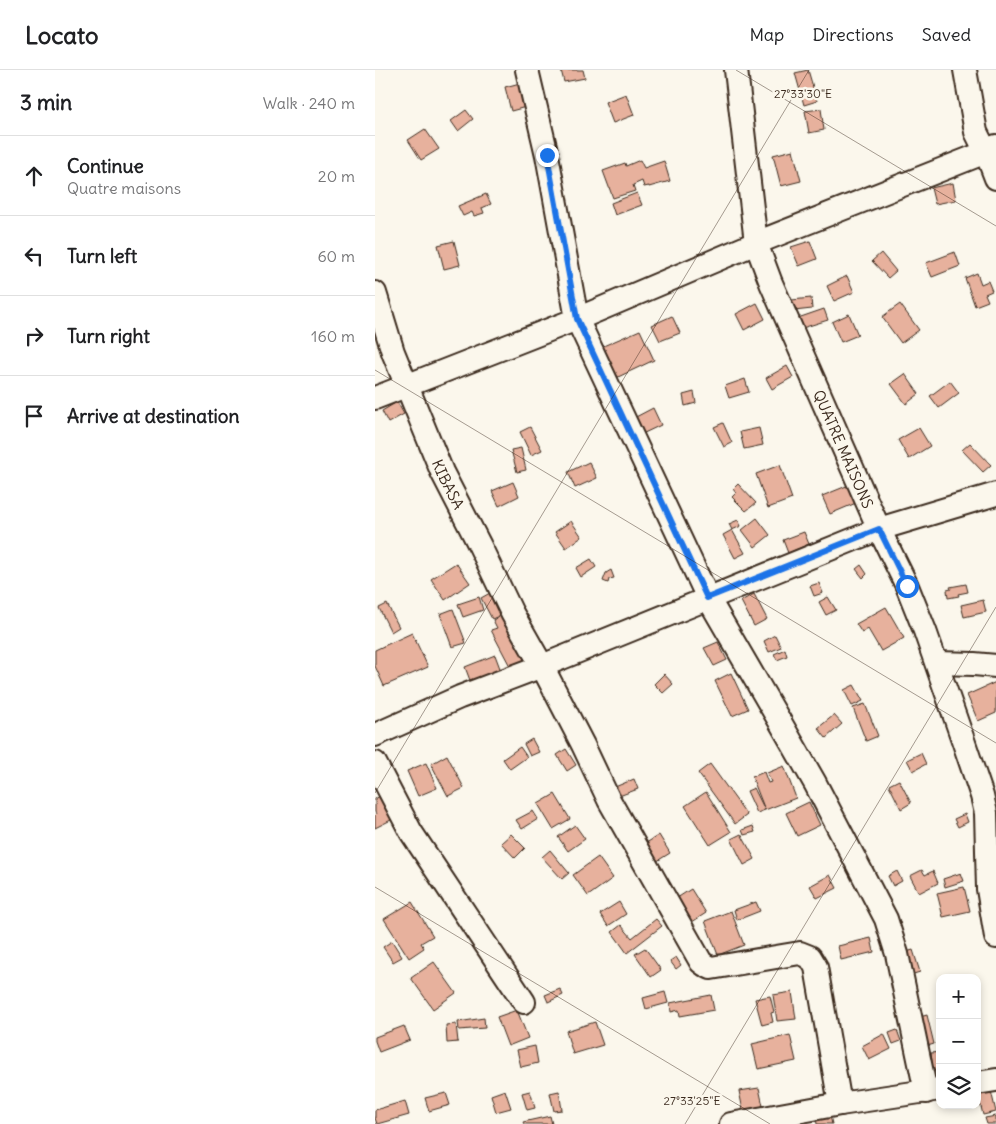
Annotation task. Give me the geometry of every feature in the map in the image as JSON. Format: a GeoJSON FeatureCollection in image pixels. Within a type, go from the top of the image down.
{"type":"FeatureCollection","features":[{"type":"Feature","properties":{"kind":"street"},"geometry":{"type":"LineString","coordinates":[[527,70],[547,155],[577,319],[707,598],[815,783],[886,919],[933,1090],[839,1104],[731,1124]]}},
{"type":"Feature","properties":{"kind":"street","name":"QUATRE MAISONS"},"geometry":{"type":"LineString","coordinates":[[735,70],[756,243],[771,283],[879,529],[907,586],[963,737],[986,813],[988,889],[996,937]]}},
{"type":"Feature","properties":{"kind":"street"},"geometry":{"type":"LineString","coordinates":[[965,70],[976,132],[991,149],[996,178]]}},
{"type":"Feature","properties":{"kind":"street"},"geometry":{"type":"LineString","coordinates":[[375,398],[577,319],[756,243],[991,149]]}},
{"type":"Feature","properties":{"kind":"street","name":"KIBASA"},"geometry":{"type":"LineString","coordinates":[[375,293],[393,352],[442,472],[512,613],[583,745],[609,800],[701,962],[708,967],[714,968],[800,953],[810,957],[816,967],[839,1104]]}},
{"type":"Feature","properties":{"kind":"street"},"geometry":{"type":"LineString","coordinates":[[375,735],[460,697],[542,666],[879,529],[996,494]]}},
{"type":"Feature","properties":{"kind":"street"},"geometry":{"type":"LineString","coordinates":[[937,663],[996,666]]}},
{"type":"Feature","properties":{"kind":"street"},"geometry":{"type":"LineString","coordinates":[[375,762],[411,832],[524,1002]]}},
{"type":"Feature","properties":{"kind":"street"},"geometry":{"type":"LineString","coordinates":[[981,1082],[996,1080]]}},
{"type":"Feature","properties":{"kind":"building"},"geometry":{"type":"Polygon","coordinates":[[[561,70],[583,70],[585,78],[564,82],[561,70]]]}},
{"type":"Feature","properties":{"kind":"building"},"geometry":{"type":"Polygon","coordinates":[[[808,70],[817,101],[804,105],[795,73],[808,70]]]}},
{"type":"Feature","properties":{"kind":"building"},"geometry":{"type":"Polygon","coordinates":[[[520,83],[526,107],[511,111],[505,87],[520,83]]]}},
{"type":"Feature","properties":{"kind":"building"},"geometry":{"type":"Polygon","coordinates":[[[626,94],[634,115],[613,123],[605,102],[626,94]]]}},
{"type":"Feature","properties":{"kind":"building"},"geometry":{"type":"Polygon","coordinates":[[[821,109],[824,130],[809,133],[805,111],[821,109]]]}},
{"type":"Feature","properties":{"kind":"building"},"geometry":{"type":"Polygon","coordinates":[[[466,110],[473,119],[458,131],[451,121],[466,110]]]}},
{"type":"Feature","properties":{"kind":"building"},"geometry":{"type":"Polygon","coordinates":[[[425,129],[439,149],[421,160],[408,140],[425,129]]]}},
{"type":"Feature","properties":{"kind":"building"},"geometry":{"type":"Polygon","coordinates":[[[793,150],[801,181],[781,186],[773,155],[793,150]]]}},
{"type":"Feature","properties":{"kind":"building"},"geometry":{"type":"Polygon","coordinates":[[[640,160],[644,168],[664,161],[670,181],[644,187],[642,181],[633,185],[635,191],[613,198],[603,171],[625,163],[626,166],[640,160]]]}},
{"type":"Feature","properties":{"kind":"building"},"geometry":{"type":"Polygon","coordinates":[[[953,183],[956,200],[935,204],[931,188],[953,183]]]}},
{"type":"Feature","properties":{"kind":"building"},"geometry":{"type":"Polygon","coordinates":[[[637,193],[642,205],[615,215],[611,203],[637,193]]]}},
{"type":"Feature","properties":{"kind":"building"},"geometry":{"type":"Polygon","coordinates":[[[486,194],[491,204],[482,208],[484,213],[474,216],[472,212],[463,216],[458,206],[486,194]]]}},
{"type":"Feature","properties":{"kind":"building"},"geometry":{"type":"Polygon","coordinates":[[[454,241],[460,265],[444,269],[438,245],[454,241]]]}},
{"type":"Feature","properties":{"kind":"building"},"geometry":{"type":"Polygon","coordinates":[[[810,241],[817,259],[799,266],[791,247],[810,241]]]}},
{"type":"Feature","properties":{"kind":"building"},"geometry":{"type":"Polygon","coordinates":[[[955,252],[960,266],[932,277],[926,263],[955,252]]]}},
{"type":"Feature","properties":{"kind":"building"},"geometry":{"type":"Polygon","coordinates":[[[881,253],[896,271],[888,278],[872,261],[881,253]]]}},
{"type":"Feature","properties":{"kind":"building"},"geometry":{"type":"Polygon","coordinates":[[[977,273],[981,284],[988,281],[992,291],[985,294],[988,301],[975,306],[965,278],[977,273]]]}},
{"type":"Feature","properties":{"kind":"building"},"geometry":{"type":"Polygon","coordinates":[[[847,276],[854,292],[834,301],[827,286],[847,276]]]}},
{"type":"Feature","properties":{"kind":"building"},"geometry":{"type":"Polygon","coordinates":[[[811,298],[812,309],[794,311],[792,300],[811,298]]]}},
{"type":"Feature","properties":{"kind":"building"},"geometry":{"type":"Polygon","coordinates":[[[757,303],[765,319],[744,330],[736,314],[757,303]]]}},
{"type":"Feature","properties":{"kind":"building"},"geometry":{"type":"Polygon","coordinates":[[[900,304],[919,330],[901,343],[882,317],[900,304]]]}},
{"type":"Feature","properties":{"kind":"building"},"geometry":{"type":"Polygon","coordinates":[[[824,309],[828,320],[799,329],[795,319],[824,309]]]}},
{"type":"Feature","properties":{"kind":"building"},"geometry":{"type":"Polygon","coordinates":[[[849,314],[858,335],[841,342],[832,322],[849,314]]]}},
{"type":"Feature","properties":{"kind":"building"},"geometry":{"type":"Polygon","coordinates":[[[672,316],[680,333],[660,341],[652,325],[672,316]]]}},
{"type":"Feature","properties":{"kind":"building"},"geometry":{"type":"Polygon","coordinates":[[[640,330],[654,360],[616,378],[601,347],[640,330]]]}},
{"type":"Feature","properties":{"kind":"building"},"geometry":{"type":"Polygon","coordinates":[[[787,366],[793,377],[772,389],[766,378],[787,366]]]}},
{"type":"Feature","properties":{"kind":"building"},"geometry":{"type":"Polygon","coordinates":[[[905,374],[919,394],[906,404],[891,384],[905,374]]]}},
{"type":"Feature","properties":{"kind":"building"},"geometry":{"type":"Polygon","coordinates":[[[745,379],[749,392],[729,398],[725,386],[745,379]]]}},
{"type":"Feature","properties":{"kind":"building"},"geometry":{"type":"Polygon","coordinates":[[[950,381],[959,393],[939,408],[930,396],[950,381]]]}},
{"type":"Feature","properties":{"kind":"building"},"geometry":{"type":"Polygon","coordinates":[[[694,392],[696,403],[685,406],[683,395],[694,392]]]}},
{"type":"Feature","properties":{"kind":"building"},"geometry":{"type":"Polygon","coordinates":[[[397,402],[404,414],[388,423],[382,411],[397,402]]]}},
{"type":"Feature","properties":{"kind":"building"},"geometry":{"type":"Polygon","coordinates":[[[653,408],[661,425],[640,435],[632,419],[653,408]]]}},
{"type":"Feature","properties":{"kind":"building"},"geometry":{"type":"Polygon","coordinates":[[[723,423],[732,443],[724,447],[714,427],[723,423]]]}},
{"type":"Feature","properties":{"kind":"building"},"geometry":{"type":"Polygon","coordinates":[[[530,427],[542,450],[531,455],[520,432],[530,427]]]}},
{"type":"Feature","properties":{"kind":"building"},"geometry":{"type":"Polygon","coordinates":[[[759,428],[763,445],[744,449],[740,432],[759,428]]]}},
{"type":"Feature","properties":{"kind":"building"},"geometry":{"type":"Polygon","coordinates":[[[919,428],[930,446],[909,459],[898,440],[919,428]]]}},
{"type":"Feature","properties":{"kind":"building"},"geometry":{"type":"Polygon","coordinates":[[[970,443],[991,465],[983,472],[962,450],[970,443]]]}},
{"type":"Feature","properties":{"kind":"building"},"geometry":{"type":"Polygon","coordinates":[[[521,448],[526,470],[517,472],[511,450],[521,448]]]}},
{"type":"Feature","properties":{"kind":"building"},"geometry":{"type":"Polygon","coordinates":[[[589,462],[597,478],[575,488],[568,472],[589,462]]]}},
{"type":"Feature","properties":{"kind":"building"},"geometry":{"type":"Polygon","coordinates":[[[780,465],[792,499],[768,508],[756,474],[780,465]]]}},
{"type":"Feature","properties":{"kind":"building"},"geometry":{"type":"Polygon","coordinates":[[[513,482],[519,496],[499,506],[492,491],[513,482]]]}},
{"type":"Feature","properties":{"kind":"building"},"geometry":{"type":"Polygon","coordinates":[[[738,484],[756,503],[746,511],[732,497],[736,493],[733,489],[738,484]]]}},
{"type":"Feature","properties":{"kind":"building"},"geometry":{"type":"Polygon","coordinates":[[[849,485],[856,503],[830,514],[822,496],[849,485]]]}},
{"type":"Feature","properties":{"kind":"building"},"geometry":{"type":"Polygon","coordinates":[[[757,518],[770,535],[755,547],[742,530],[757,518]]]}},
{"type":"Feature","properties":{"kind":"building"},"geometry":{"type":"Polygon","coordinates":[[[738,520],[741,526],[732,530],[729,524],[738,520]]]}},
{"type":"Feature","properties":{"kind":"building"},"geometry":{"type":"Polygon","coordinates":[[[571,521],[582,537],[566,548],[555,532],[571,521]]]}},
{"type":"Feature","properties":{"kind":"building"},"geometry":{"type":"Polygon","coordinates":[[[732,530],[745,553],[735,558],[723,535],[732,530]]]}},
{"type":"Feature","properties":{"kind":"building"},"geometry":{"type":"Polygon","coordinates":[[[804,532],[809,544],[788,553],[783,540],[804,532]]]}},
{"type":"Feature","properties":{"kind":"building"},"geometry":{"type":"Polygon","coordinates":[[[591,559],[596,567],[581,577],[576,568],[591,559]]]}},
{"type":"Feature","properties":{"kind":"building"},"geometry":{"type":"Polygon","coordinates":[[[456,563],[470,583],[445,600],[431,579],[456,563]]]}},
{"type":"Feature","properties":{"kind":"building"},"geometry":{"type":"Polygon","coordinates":[[[861,565],[867,574],[863,578],[856,569],[861,565]]]}},
{"type":"Feature","properties":{"kind":"building"},"geometry":{"type":"Polygon","coordinates":[[[611,570],[614,578],[609,579],[608,583],[603,581],[606,573],[611,570]]]}},
{"type":"Feature","properties":{"kind":"building"},"geometry":{"type":"Polygon","coordinates":[[[819,583],[823,593],[814,596],[810,586],[819,583]]]}},
{"type":"Feature","properties":{"kind":"building"},"geometry":{"type":"Polygon","coordinates":[[[966,584],[968,592],[948,598],[947,590],[951,589],[950,587],[966,584]]]}},
{"type":"Feature","properties":{"kind":"building"},"geometry":{"type":"Polygon","coordinates":[[[490,593],[501,615],[492,619],[481,598],[490,593]]]}},
{"type":"Feature","properties":{"kind":"building"},"geometry":{"type":"Polygon","coordinates":[[[754,594],[767,619],[754,626],[741,601],[754,594]]]}},
{"type":"Feature","properties":{"kind":"building"},"geometry":{"type":"Polygon","coordinates":[[[479,597],[483,610],[463,617],[458,604],[479,597]]]}},
{"type":"Feature","properties":{"kind":"building"},"geometry":{"type":"Polygon","coordinates":[[[828,597],[836,610],[826,615],[819,602],[828,597]]]}},
{"type":"Feature","properties":{"kind":"building"},"geometry":{"type":"Polygon","coordinates":[[[983,600],[986,612],[964,617],[961,605],[983,600]]]}},
{"type":"Feature","properties":{"kind":"building"},"geometry":{"type":"Polygon","coordinates":[[[387,604],[399,627],[391,632],[379,608],[387,604]]]}},
{"type":"Feature","properties":{"kind":"building"},"geometry":{"type":"Polygon","coordinates":[[[886,607],[904,638],[881,651],[868,629],[862,633],[856,624],[886,607]]]}},
{"type":"Feature","properties":{"kind":"building"},"geometry":{"type":"Polygon","coordinates":[[[453,609],[466,643],[452,647],[440,614],[453,609]]]}},
{"type":"Feature","properties":{"kind":"building"},"geometry":{"type":"Polygon","coordinates":[[[501,615],[525,660],[511,668],[491,630],[497,628],[493,620],[501,615]]]}},
{"type":"Feature","properties":{"kind":"building"},"geometry":{"type":"Polygon","coordinates":[[[412,633],[428,667],[384,686],[375,666],[375,650],[412,633]]]}},
{"type":"Feature","properties":{"kind":"building"},"geometry":{"type":"Polygon","coordinates":[[[775,635],[781,647],[769,652],[764,641],[775,635]]]}},
{"type":"Feature","properties":{"kind":"building"},"geometry":{"type":"Polygon","coordinates":[[[718,642],[727,660],[714,666],[704,648],[718,642]]]}},
{"type":"Feature","properties":{"kind":"building"},"geometry":{"type":"Polygon","coordinates":[[[785,649],[787,656],[777,660],[774,654],[785,649]]]}},
{"type":"Feature","properties":{"kind":"building"},"geometry":{"type":"Polygon","coordinates":[[[495,655],[501,671],[471,683],[465,667],[495,655]]]}},
{"type":"Feature","properties":{"kind":"building"},"geometry":{"type":"Polygon","coordinates":[[[731,673],[748,709],[732,716],[715,681],[731,673]]]}},
{"type":"Feature","properties":{"kind":"building"},"geometry":{"type":"Polygon","coordinates":[[[664,674],[673,684],[663,693],[654,684],[664,674]]]}},
{"type":"Feature","properties":{"kind":"building"},"geometry":{"type":"Polygon","coordinates":[[[996,682],[996,713],[978,721],[967,695],[996,682]]]}},
{"type":"Feature","properties":{"kind":"building"},"geometry":{"type":"Polygon","coordinates":[[[854,685],[863,701],[852,706],[844,690],[854,685]]]}},
{"type":"Feature","properties":{"kind":"building"},"geometry":{"type":"Polygon","coordinates":[[[865,704],[878,736],[866,741],[853,708],[865,704]]]}},
{"type":"Feature","properties":{"kind":"building"},"geometry":{"type":"Polygon","coordinates":[[[834,715],[842,724],[826,738],[818,728],[834,715]]]}},
{"type":"Feature","properties":{"kind":"building"},"geometry":{"type":"Polygon","coordinates":[[[532,739],[539,752],[530,756],[524,744],[532,739]]]}},
{"type":"Feature","properties":{"kind":"building"},"geometry":{"type":"Polygon","coordinates":[[[520,747],[527,757],[510,769],[503,759],[520,747]]]}},
{"type":"Feature","properties":{"kind":"building"},"geometry":{"type":"Polygon","coordinates":[[[566,749],[576,765],[567,771],[557,755],[566,749]]]}},
{"type":"Feature","properties":{"kind":"building"},"geometry":{"type":"Polygon","coordinates":[[[921,753],[926,764],[913,771],[907,760],[921,753]]]}},
{"type":"Feature","properties":{"kind":"building"},"geometry":{"type":"Polygon","coordinates":[[[447,755],[464,788],[448,796],[431,764],[447,755]]]}},
{"type":"Feature","properties":{"kind":"building"},"geometry":{"type":"Polygon","coordinates":[[[426,763],[437,788],[418,796],[407,771],[426,763]]]}},
{"type":"Feature","properties":{"kind":"building"},"geometry":{"type":"Polygon","coordinates":[[[710,764],[747,815],[735,824],[698,773],[710,764]]]}},
{"type":"Feature","properties":{"kind":"building"},"geometry":{"type":"Polygon","coordinates":[[[784,766],[796,798],[765,810],[752,777],[764,772],[768,783],[771,782],[767,773],[784,766]]]}},
{"type":"Feature","properties":{"kind":"building"},"geometry":{"type":"Polygon","coordinates":[[[634,779],[638,789],[619,796],[615,787],[634,779]]]}},
{"type":"Feature","properties":{"kind":"building"},"geometry":{"type":"Polygon","coordinates":[[[899,780],[911,803],[901,809],[889,785],[899,780]]]}},
{"type":"Feature","properties":{"kind":"building"},"geometry":{"type":"Polygon","coordinates":[[[754,788],[765,810],[757,813],[747,791],[754,788]]]}},
{"type":"Feature","properties":{"kind":"building"},"geometry":{"type":"Polygon","coordinates":[[[706,792],[731,832],[710,845],[685,806],[706,792]]]}},
{"type":"Feature","properties":{"kind":"building"},"geometry":{"type":"Polygon","coordinates":[[[555,794],[570,819],[553,829],[538,804],[555,794]]]}},
{"type":"Feature","properties":{"kind":"building"},"geometry":{"type":"Polygon","coordinates":[[[380,796],[393,819],[375,828],[375,799],[380,796]]]}},
{"type":"Feature","properties":{"kind":"building"},"geometry":{"type":"Polygon","coordinates":[[[809,802],[820,825],[797,836],[786,813],[809,802]]]}},
{"type":"Feature","properties":{"kind":"building"},"geometry":{"type":"Polygon","coordinates":[[[533,811],[538,819],[522,829],[516,820],[533,811]]]}},
{"type":"Feature","properties":{"kind":"building"},"geometry":{"type":"Polygon","coordinates":[[[965,814],[968,822],[958,827],[954,819],[965,814]]]}},
{"type":"Feature","properties":{"kind":"building"},"geometry":{"type":"Polygon","coordinates":[[[575,825],[585,839],[568,851],[558,837],[575,825]]]}},
{"type":"Feature","properties":{"kind":"building"},"geometry":{"type":"Polygon","coordinates":[[[753,826],[755,832],[744,835],[742,830],[753,826]]]}},
{"type":"Feature","properties":{"kind":"building"},"geometry":{"type":"Polygon","coordinates":[[[511,834],[525,848],[515,858],[501,843],[511,834]]]}},
{"type":"Feature","properties":{"kind":"building"},"geometry":{"type":"Polygon","coordinates":[[[741,834],[755,859],[744,865],[731,839],[741,834]]]}},
{"type":"Feature","properties":{"kind":"building"},"geometry":{"type":"Polygon","coordinates":[[[659,835],[670,853],[654,863],[643,845],[659,835]]]}},
{"type":"Feature","properties":{"kind":"building"},"geometry":{"type":"Polygon","coordinates":[[[550,850],[569,873],[562,879],[542,857],[550,850]]]}},
{"type":"Feature","properties":{"kind":"building"},"geometry":{"type":"Polygon","coordinates":[[[598,857],[613,878],[588,896],[573,875],[598,857]]]}},
{"type":"Feature","properties":{"kind":"building"},"geometry":{"type":"Polygon","coordinates":[[[922,870],[925,875],[933,871],[938,883],[919,893],[910,876],[922,870]]]}},
{"type":"Feature","properties":{"kind":"building"},"geometry":{"type":"Polygon","coordinates":[[[897,871],[902,881],[893,886],[888,876],[897,871]]]}},
{"type":"Feature","properties":{"kind":"building"},"geometry":{"type":"Polygon","coordinates":[[[961,873],[964,881],[945,887],[943,879],[961,873]]]}},
{"type":"Feature","properties":{"kind":"building"},"geometry":{"type":"Polygon","coordinates":[[[830,875],[837,888],[817,898],[810,886],[830,875]]]}},
{"type":"Feature","properties":{"kind":"building"},"geometry":{"type":"Polygon","coordinates":[[[964,887],[970,911],[943,917],[937,893],[964,887]]]}},
{"type":"Feature","properties":{"kind":"building"},"geometry":{"type":"Polygon","coordinates":[[[691,889],[706,913],[689,924],[674,900],[691,889]]]}},
{"type":"Feature","properties":{"kind":"building"},"geometry":{"type":"Polygon","coordinates":[[[412,902],[433,936],[421,943],[424,948],[409,958],[384,919],[412,902]]]}},
{"type":"Feature","properties":{"kind":"building"},"geometry":{"type":"Polygon","coordinates":[[[619,902],[626,914],[608,926],[600,914],[619,902]]]}},
{"type":"Feature","properties":{"kind":"building"},"geometry":{"type":"Polygon","coordinates":[[[756,902],[760,911],[737,920],[734,910],[756,902]]]}},
{"type":"Feature","properties":{"kind":"building"},"geometry":{"type":"Polygon","coordinates":[[[731,911],[744,945],[718,955],[705,921],[731,911]]]}},
{"type":"Feature","properties":{"kind":"building"},"geometry":{"type":"Polygon","coordinates":[[[656,919],[662,926],[627,953],[612,932],[621,925],[632,938],[656,919]]]}},
{"type":"Feature","properties":{"kind":"building"},"geometry":{"type":"Polygon","coordinates":[[[871,938],[874,952],[841,960],[838,946],[871,938]]]}},
{"type":"Feature","properties":{"kind":"building"},"geometry":{"type":"Polygon","coordinates":[[[392,941],[402,957],[393,962],[383,947],[392,941]]]}},
{"type":"Feature","properties":{"kind":"building"},"geometry":{"type":"Polygon","coordinates":[[[645,948],[661,970],[651,977],[635,954],[645,948]]]}},
{"type":"Feature","properties":{"kind":"building"},"geometry":{"type":"Polygon","coordinates":[[[913,950],[920,972],[907,976],[900,954],[913,950]]]}},
{"type":"Feature","properties":{"kind":"building"},"geometry":{"type":"Polygon","coordinates":[[[676,957],[681,965],[676,969],[670,961],[676,957]]]}},
{"type":"Feature","properties":{"kind":"building"},"geometry":{"type":"Polygon","coordinates":[[[434,962],[456,993],[433,1009],[411,978],[434,962]]]}},
{"type":"Feature","properties":{"kind":"building"},"geometry":{"type":"Polygon","coordinates":[[[560,989],[563,995],[548,1002],[545,995],[560,989]]]}},
{"type":"Feature","properties":{"kind":"building"},"geometry":{"type":"Polygon","coordinates":[[[665,992],[668,1003],[646,1009],[643,998],[665,992]]]}},
{"type":"Feature","properties":{"kind":"building"},"geometry":{"type":"Polygon","coordinates":[[[792,992],[796,1019],[777,1021],[773,995],[792,992]]]}},
{"type":"Feature","properties":{"kind":"building"},"geometry":{"type":"Polygon","coordinates":[[[711,995],[714,1010],[680,1016],[679,1010],[671,1012],[670,1003],[711,995]]]}},
{"type":"Feature","properties":{"kind":"building"},"geometry":{"type":"Polygon","coordinates":[[[770,996],[774,1012],[771,1013],[773,1022],[762,1025],[755,999],[770,996]]]}},
{"type":"Feature","properties":{"kind":"building"},"geometry":{"type":"Polygon","coordinates":[[[517,1010],[528,1038],[508,1046],[497,1017],[517,1010]]]}},
{"type":"Feature","properties":{"kind":"building"},"geometry":{"type":"Polygon","coordinates":[[[927,1015],[934,1044],[924,1047],[916,1018],[927,1015]]]}},
{"type":"Feature","properties":{"kind":"building"},"geometry":{"type":"Polygon","coordinates":[[[484,1018],[485,1028],[459,1030],[458,1022],[484,1018]]]}},
{"type":"Feature","properties":{"kind":"building"},"geometry":{"type":"Polygon","coordinates":[[[595,1022],[603,1045],[573,1054],[566,1031],[595,1022]]]}},
{"type":"Feature","properties":{"kind":"building"},"geometry":{"type":"Polygon","coordinates":[[[456,1024],[458,1042],[447,1043],[446,1025],[456,1024]]]}},
{"type":"Feature","properties":{"kind":"building"},"geometry":{"type":"Polygon","coordinates":[[[404,1026],[410,1040],[379,1052],[375,1037],[404,1026]]]}},
{"type":"Feature","properties":{"kind":"building"},"geometry":{"type":"Polygon","coordinates":[[[897,1030],[901,1041],[893,1044],[889,1033],[897,1030]]]}},
{"type":"Feature","properties":{"kind":"building"},"geometry":{"type":"Polygon","coordinates":[[[884,1034],[891,1049],[869,1060],[862,1046],[884,1034]]]}},
{"type":"Feature","properties":{"kind":"building"},"geometry":{"type":"Polygon","coordinates":[[[790,1035],[796,1061],[758,1069],[752,1044],[790,1035]]]}},
{"type":"Feature","properties":{"kind":"building"},"geometry":{"type":"Polygon","coordinates":[[[535,1046],[538,1063],[521,1067],[517,1050],[535,1046]]]}},
{"type":"Feature","properties":{"kind":"building"},"geometry":{"type":"Polygon","coordinates":[[[936,1052],[936,1071],[933,1071],[931,1053],[936,1052]]]}},
{"type":"Feature","properties":{"kind":"building"},"geometry":{"type":"Polygon","coordinates":[[[759,1088],[763,1106],[743,1110],[739,1091],[759,1088]]]}},
{"type":"Feature","properties":{"kind":"building"},"geometry":{"type":"Polygon","coordinates":[[[505,1090],[511,1108],[496,1112],[491,1095],[505,1090]]]}},
{"type":"Feature","properties":{"kind":"building"},"geometry":{"type":"Polygon","coordinates":[[[530,1091],[535,1108],[527,1110],[522,1093],[530,1091]]]}},
{"type":"Feature","properties":{"kind":"building"},"geometry":{"type":"Polygon","coordinates":[[[559,1091],[562,1110],[554,1111],[550,1093],[559,1091]]]}},
{"type":"Feature","properties":{"kind":"building"},"geometry":{"type":"Polygon","coordinates":[[[991,1091],[996,1112],[983,1115],[981,1093],[991,1091]]]}},
{"type":"Feature","properties":{"kind":"building"},"geometry":{"type":"Polygon","coordinates":[[[446,1093],[450,1105],[429,1111],[425,1098],[446,1093]]]}},
{"type":"Feature","properties":{"kind":"building"},"geometry":{"type":"Polygon","coordinates":[[[405,1101],[409,1115],[377,1124],[375,1110],[405,1101]]]}},
{"type":"Feature","properties":{"kind":"building"},"geometry":{"type":"Polygon","coordinates":[[[550,1116],[552,1124],[524,1124],[523,1122],[550,1116]]]}},
{"type":"Feature","properties":{"kind":"building"},"geometry":{"type":"Polygon","coordinates":[[[830,1116],[832,1124],[817,1124],[816,1118],[830,1116]]]}},
{"type":"Feature","properties":{"kind":"building"},"geometry":{"type":"Polygon","coordinates":[[[996,1116],[996,1124],[987,1124],[985,1118],[996,1116]]]}},
{"type":"Feature","properties":{"kind":"route"},"geometry":{"type":"LineString","coordinates":[[547,155],[577,319],[707,598],[879,529],[907,586]]}}]}
